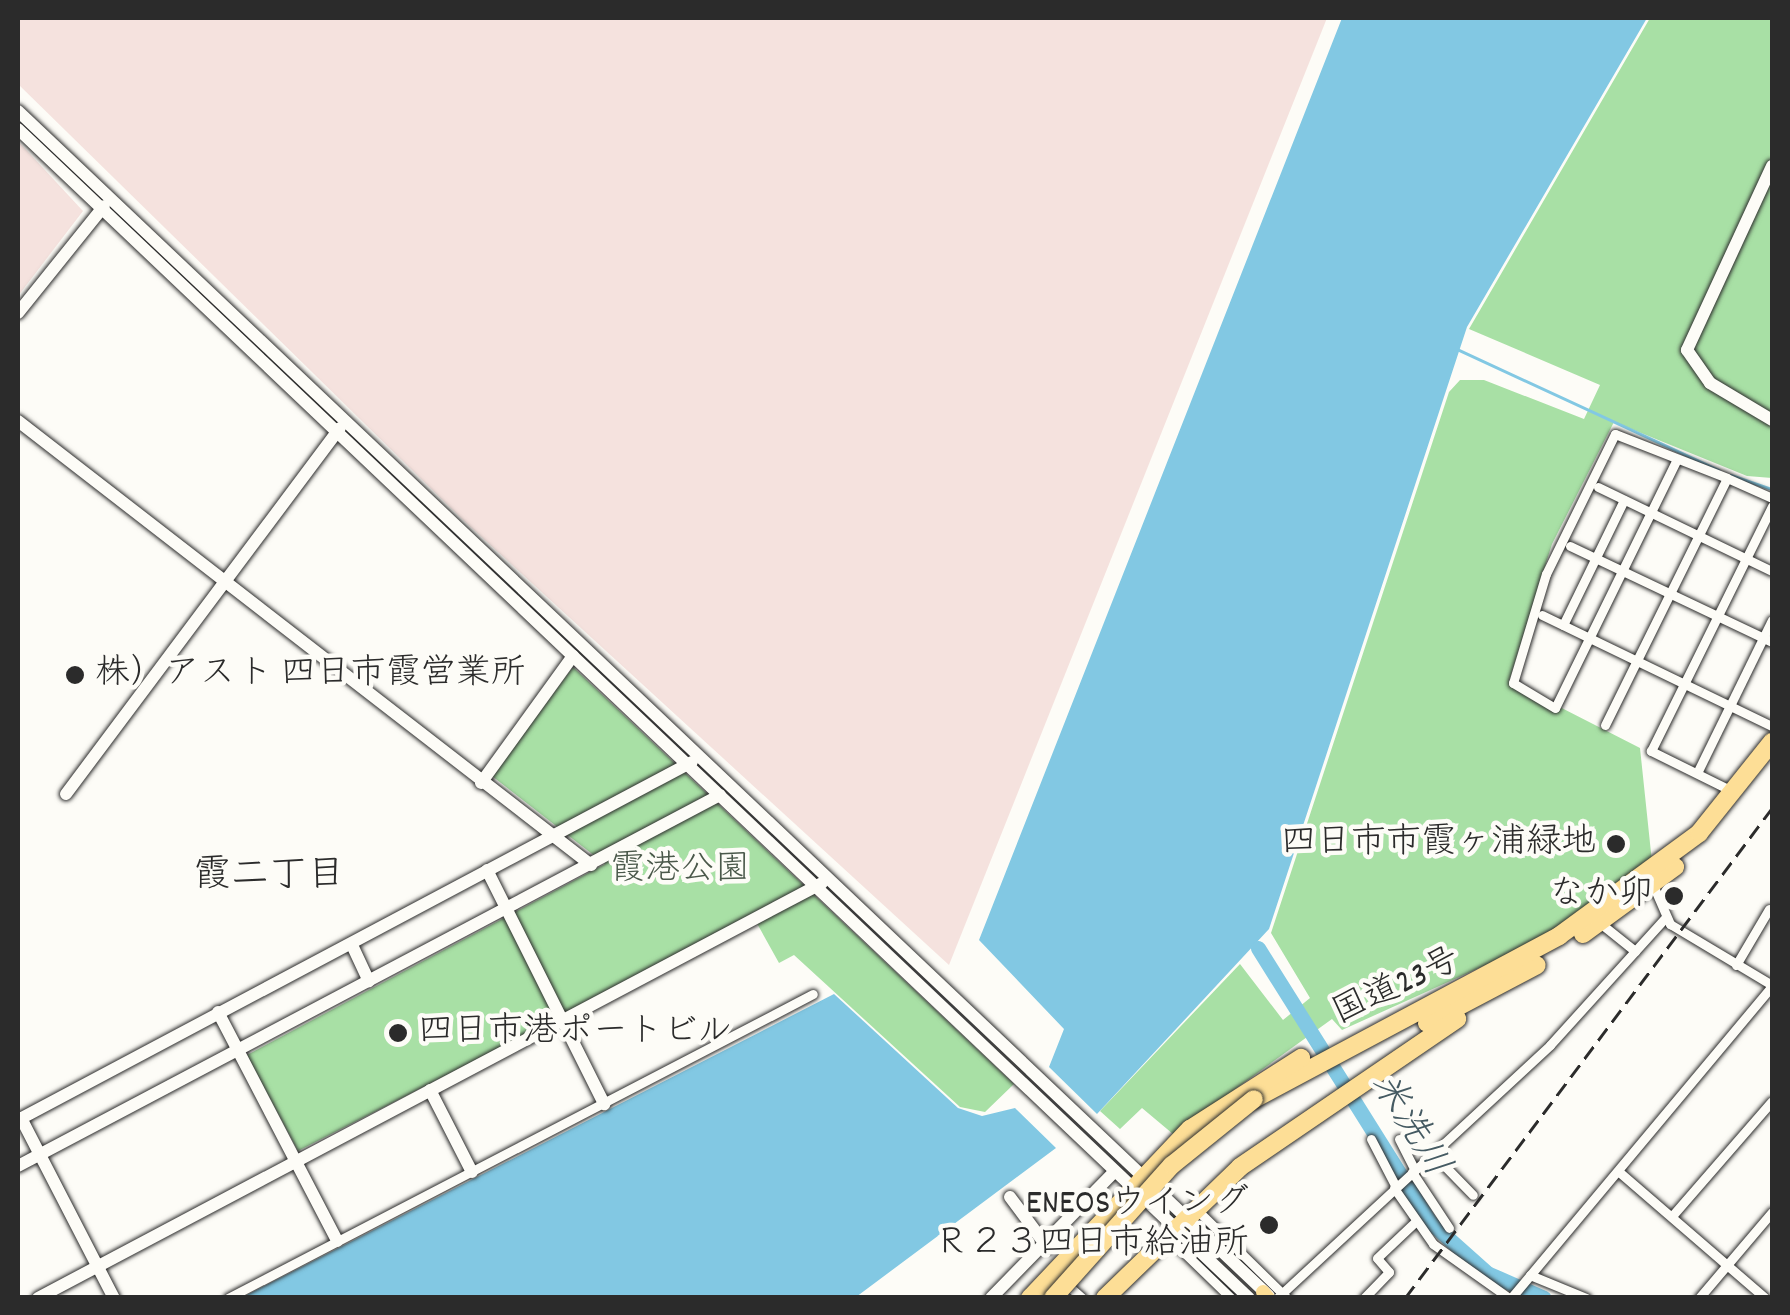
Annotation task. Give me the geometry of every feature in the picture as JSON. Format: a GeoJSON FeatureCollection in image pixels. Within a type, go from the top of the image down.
{"type":"FeatureCollection","features":[{"type":"Feature","properties":{"kind":"highway","name":"国道23号"},"geometry":{"type":"LineString","coordinates":[[1053,1298],[1172,1165],[1258,1103],[1315,1064],[1534,953],[1652,879],[1736,794],[1772,742]]}},
{"type":"Feature","properties":{"kind":"highway","name":"国道23号"},"geometry":{"type":"LineString","coordinates":[[1105,1298],[1179,1220],[1341,1098],[1600,922],[1726,821],[1772,760]]}},
{"type":"Feature","properties":{"kind":"highway","name":"国道23号"},"geometry":{"type":"LineString","coordinates":[[1345,1049],[1490,996]]}},
{"type":"Feature","properties":{"kind":"highway"},"geometry":{"type":"LineString","coordinates":[[1030,1298],[1136,1180],[1232,1097],[1315,1064]]}},
{"type":"Feature","properties":{"kind":"highway","name":"国道23号"},"geometry":{"type":"LineString","coordinates":[[1069,1298],[1173,1180],[1258,1103]]}},
{"type":"Feature","properties":{"kind":"street"},"geometry":{"type":"LineString","coordinates":[[18,111],[106,204]]}},
{"type":"Feature","properties":{"kind":"street"},"geometry":{"type":"LineString","coordinates":[[18,129],[106,204],[341,427],[702,757],[1091,1127],[1136,1180],[1271,1296],[1433,1154],[1599,997],[1665,918]]}},
{"type":"Feature","properties":{"kind":"street"},"geometry":{"type":"LineString","coordinates":[[1772,166],[1687,350],[1710,383],[1772,420]]}},
{"type":"Feature","properties":{"kind":"street"},"geometry":{"type":"LineString","coordinates":[[18,314],[106,204]]}},
{"type":"Feature","properties":{"kind":"street"},"geometry":{"type":"LineString","coordinates":[[18,421],[590,864]]}},
{"type":"Feature","properties":{"kind":"street"},"geometry":{"type":"LineString","coordinates":[[66,794],[341,427]]}},
{"type":"Feature","properties":{"kind":"street"},"geometry":{"type":"LineString","coordinates":[[341,427],[817,889],[1116,1171],[1136,1180]]}},
{"type":"Feature","properties":{"kind":"street"},"geometry":{"type":"LineString","coordinates":[[1678,459],[1555,708],[1513,683],[1546,574],[1615,434],[1726,478],[1772,502],[1650,750],[1736,794]]}},
{"type":"Feature","properties":{"kind":"street"},"geometry":{"type":"LineString","coordinates":[[1605,725],[1726,478]]}},
{"type":"Feature","properties":{"kind":"street"},"geometry":{"type":"LineString","coordinates":[[1598,487],[1772,571]]}},
{"type":"Feature","properties":{"kind":"street"},"geometry":{"type":"LineString","coordinates":[[1562,625],[1624,500]]}},
{"type":"Feature","properties":{"kind":"street"},"geometry":{"type":"LineString","coordinates":[[1570,546],[1768,640]]}},
{"type":"Feature","properties":{"kind":"street"},"geometry":{"type":"LineString","coordinates":[[1542,615],[1772,726]]}},
{"type":"Feature","properties":{"kind":"street"},"geometry":{"type":"LineString","coordinates":[[1696,773],[1768,640],[1772,620]]}},
{"type":"Feature","properties":{"kind":"street"},"geometry":{"type":"LineString","coordinates":[[481,783],[573,656]]}},
{"type":"Feature","properties":{"kind":"street"},"geometry":{"type":"LineString","coordinates":[[114,1298],[19,1119],[702,757]]}},
{"type":"Feature","properties":{"kind":"street"},"geometry":{"type":"LineString","coordinates":[[702,757],[720,795]]}},
{"type":"Feature","properties":{"kind":"street"},"geometry":{"type":"LineString","coordinates":[[18,1166],[720,795]]}},
{"type":"Feature","properties":{"kind":"street"},"geometry":{"type":"LineString","coordinates":[[487,870],[604,1104]]}},
{"type":"Feature","properties":{"kind":"street"},"geometry":{"type":"LineString","coordinates":[[38,1298],[817,889],[828,878]]}},
{"type":"Feature","properties":{"kind":"street"},"geometry":{"type":"LineString","coordinates":[[1370,1138],[1415,1222],[1511,1297],[1772,986],[1665,918],[1652,879]]}},
{"type":"Feature","properties":{"kind":"street"},"geometry":{"type":"LineString","coordinates":[[1736,965],[1770,909]]}},
{"type":"Feature","properties":{"kind":"street"},"geometry":{"type":"LineString","coordinates":[[1600,922],[1634,951]]}},
{"type":"Feature","properties":{"kind":"street"},"geometry":{"type":"LineString","coordinates":[[352,945],[370,981]]}},
{"type":"Feature","properties":{"kind":"street"},"geometry":{"type":"LineString","coordinates":[[228,1298],[812,994]]}},
{"type":"Feature","properties":{"kind":"street"},"geometry":{"type":"LineString","coordinates":[[218,1012],[337,1241]]}},
{"type":"Feature","properties":{"kind":"street"},"geometry":{"type":"LineString","coordinates":[[430,1090],[472,1172]]}},
{"type":"Feature","properties":{"kind":"street"},"geometry":{"type":"LineString","coordinates":[[1672,1216],[1772,1102]]}},
{"type":"Feature","properties":{"kind":"street"},"geometry":{"type":"LineString","coordinates":[[1399,1140],[1413,1171],[1449,1228]]}},
{"type":"Feature","properties":{"kind":"street"},"geometry":{"type":"LineString","coordinates":[[1433,1154],[1473,1194]]}},
{"type":"Feature","properties":{"kind":"street"},"geometry":{"type":"LineString","coordinates":[[1618,1170],[1764,1298]]}},
{"type":"Feature","properties":{"kind":"street"},"geometry":{"type":"LineString","coordinates":[[991,1298],[1048,1248],[1116,1171]]}},
{"type":"Feature","properties":{"kind":"street"},"geometry":{"type":"LineString","coordinates":[[1010,1197],[1048,1248]]}},
{"type":"Feature","properties":{"kind":"street"},"geometry":{"type":"LineString","coordinates":[[1699,1298],[1772,1212]]}},
{"type":"Feature","properties":{"kind":"street"},"geometry":{"type":"LineString","coordinates":[[1179,1220],[1231,1298]]}},
{"type":"Feature","properties":{"kind":"street"},"geometry":{"type":"LineString","coordinates":[[1364,1298],[1390,1272],[1376,1258],[1415,1222]]}},
{"type":"Feature","properties":{"kind":"street"},"geometry":{"type":"LineString","coordinates":[[1054,1272],[1082,1298]]}},
{"type":"Feature","properties":{"kind":"street"},"geometry":{"type":"LineString","coordinates":[[1528,1278],[1586,1298]]}},
{"type":"Feature","properties":{"kind":"shaded area"},"geometry":{"type":"Polygon","coordinates":[[[18,18],[1327,18],[949,965],[464,521],[18,84],[18,18]]]}},
{"type":"Feature","properties":{"kind":"shaded area"},"geometry":{"type":"Polygon","coordinates":[[[18,141],[83,211],[18,296],[18,141]]]}},
{"type":"Feature","properties":{"kind":"green space"},"geometry":{"type":"Polygon","coordinates":[[[1650,18],[1772,18],[1772,478],[1747,476],[1614,422],[1552,544],[1509,681],[1640,748],[1652,862],[1530,945],[1342,1030],[1332,1019],[1173,1134],[1142,1108],[1120,1129],[1100,1111],[1240,964],[1283,1020],[1310,998],[1271,933],[1449,392],[1460,380],[1484,380],[1584,419],[1600,385],[1469,329],[1650,18]]]}},
{"type":"Feature","properties":{"kind":"green space","name":"霞港公園"},"geometry":{"type":"Polygon","coordinates":[[[573,667],[1014,1084],[985,1112],[960,1107],[794,955],[779,963],[754,918],[298,1151],[247,1055],[605,864],[492,776],[573,667]]]}},
{"type":"Feature","properties":{"kind":"water"},"geometry":{"type":"Polygon","coordinates":[[[1342,18],[1647,18],[1467,327],[1269,929],[1097,1114],[1049,1067],[1064,1029],[979,940],[1342,18]]]}},
{"type":"Feature","properties":{"kind":"water"},"geometry":{"type":"Polygon","coordinates":[[[834,994],[958,1108],[982,1116],[1015,1108],[1056,1148],[856,1297],[243,1297],[834,994]]]}},
{"type":"Feature","properties":{"kind":"waterway"},"geometry":{"type":"LineString","coordinates":[[1459,350],[1719,470]]}},
{"type":"Feature","properties":{"kind":"waterway"},"geometry":{"type":"LineString","coordinates":[[1731,475],[1772,489]]}},
{"type":"Feature","properties":{"kind":"waterway","name":"米洗川"},"geometry":{"type":"LineString","coordinates":[[1258,948],[1430,1222],[1487,1273],[1544,1298]]}},
{"type":"Feature","properties":{"kind":"railway"},"geometry":{"type":"LineString","coordinates":[[1405,1298],[1772,808]]}},
{"type":"Feature","properties":{"kind":"place","name":"株）アスト 四日市霞営業所"},"geometry":{"type":"Point","coordinates":[75,675]}},
{"type":"Feature","properties":{"kind":"place","name":"四日市市霞ヶ浦緑地"},"geometry":{"type":"Point","coordinates":[1616,844]}},
{"type":"Feature","properties":{"kind":"place","name":"なか卯"},"geometry":{"type":"Point","coordinates":[1674,896]}},
{"type":"Feature","properties":{"kind":"place","name":"四日市港ポートビル"},"geometry":{"type":"Point","coordinates":[398,1033]}},
{"type":"Feature","properties":{"kind":"place","name":"ENEOSウイング Ｒ２３四日市給油所"},"geometry":{"type":"Point","coordinates":[1269,1225]}},
{"type":"Feature","properties":{"kind":"district","name":"霞二丁目"},"geometry":{"type":"Point","coordinates":[269,878]}}]}
